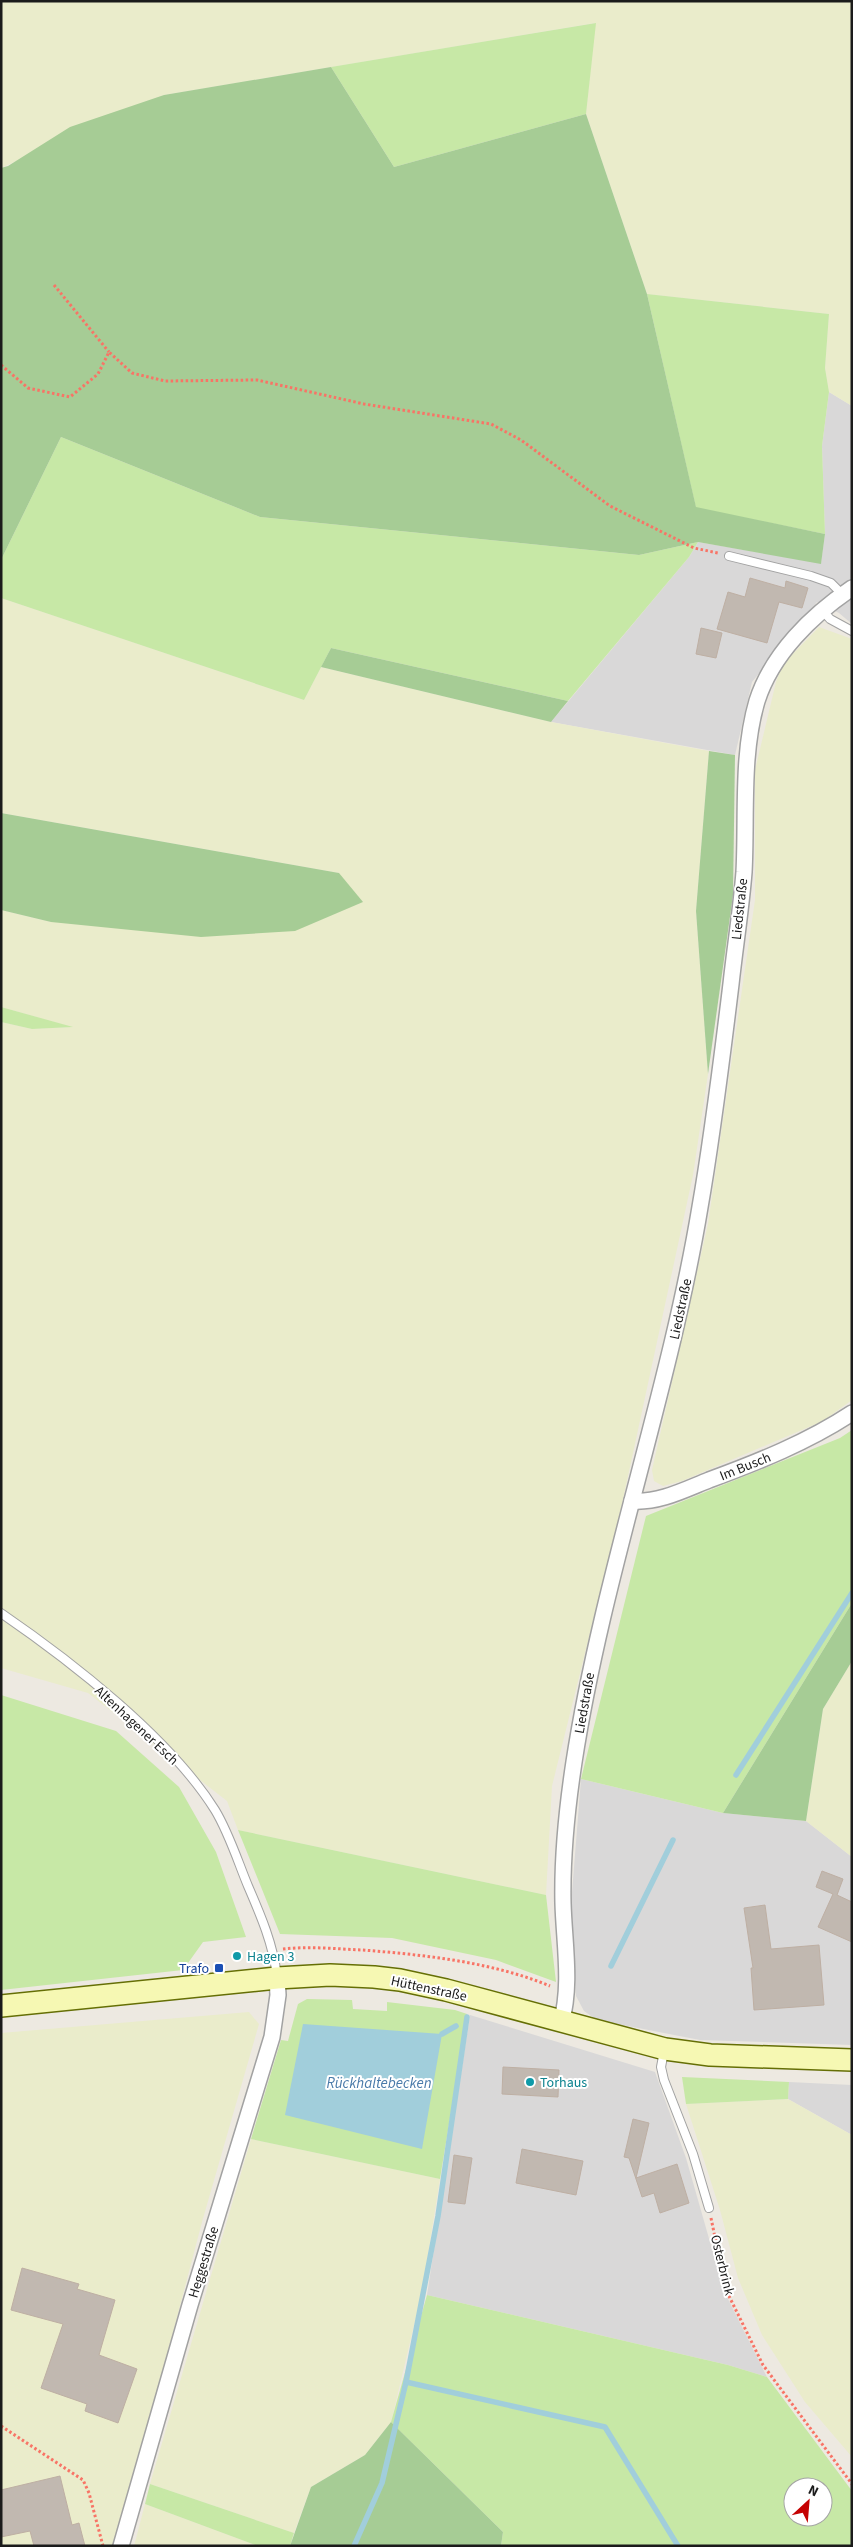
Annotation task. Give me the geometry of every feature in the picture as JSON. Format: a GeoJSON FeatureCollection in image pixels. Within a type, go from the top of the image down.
{"type":"FeatureCollection","features":[{"type":"Feature","properties":{"kind":"main road","name":"Hüttenstraße"},"geometry":{"type":"LineString","coordinates":[[1,2006],[277,1978],[330,1975],[400,1980],[446,1990],[665,2049],[710,2055],[852,2060]]}},
{"type":"Feature","properties":{"kind":"street","name":"Liedstraße"},"geometry":{"type":"LineString","coordinates":[[561,2022],[566,1993],[563,1901],[569,1795],[594,1647],[660,1399],[700,1208],[720,1075],[744,874],[748,769],[757,702],[768,674],[781,653],[822,611],[847,591]]}},
{"type":"Feature","properties":{"kind":"street","name":"Im Busch"},"geometry":{"type":"LineString","coordinates":[[632,1500],[657,1500],[743,1467],[829,1428],[852,1413]]}},
{"type":"Feature","properties":{"kind":"street","name":"Heggestraße"},"geometry":{"type":"LineString","coordinates":[[121,2546],[190,2305],[272,2037],[278,1995],[277,1978]]}},
{"type":"Feature","properties":{"kind":"lane"},"geometry":{"type":"LineString","coordinates":[[729,556],[811,576],[847,591]]}},
{"type":"Feature","properties":{"kind":"lane"},"geometry":{"type":"LineString","coordinates":[[822,611],[830,618],[852,630]]}},
{"type":"Feature","properties":{"kind":"lane","name":"Altenhagener Esch"},"geometry":{"type":"LineString","coordinates":[[1,1613],[33,1635],[114,1701],[172,1754],[215,1810],[274,1950],[277,1978]]}},
{"type":"Feature","properties":{"kind":"lane"},"geometry":{"type":"LineString","coordinates":[[665,2049],[661,2066],[664,2080],[693,2154],[709,2208]]}},
{"type":"Feature","properties":{"kind":"path"},"geometry":{"type":"LineString","coordinates":[[54,285],[109,352],[132,373],[165,381],[257,380],[364,404],[491,424],[521,440],[610,506],[694,548],[729,556]]}},
{"type":"Feature","properties":{"kind":"path"},"geometry":{"type":"LineString","coordinates":[[1,365],[28,388],[70,397],[98,374],[109,352]]}},
{"type":"Feature","properties":{"kind":"path"},"geometry":{"type":"LineString","coordinates":[[274,1950],[340,1949],[425,1957],[498,1969],[566,1993]]}},
{"type":"Feature","properties":{"kind":"path","name":"Osterbrink"},"geometry":{"type":"LineString","coordinates":[[709,2208],[726,2290],[763,2365],[852,2484]]}},
{"type":"Feature","properties":{"kind":"path"},"geometry":{"type":"LineString","coordinates":[[1,2426],[82,2480],[89,2493],[102,2546]]}},
{"type":"Feature","properties":{"kind":"shaded area"},"geometry":{"type":"Polygon","coordinates":[[[829,392],[852,406],[852,624],[839,613],[817,602],[752,682],[735,755],[551,722],[689,557],[698,542],[821,563],[825,534],[822,446],[829,392]]]}},
{"type":"Feature","properties":{"kind":"shaded area"},"geometry":{"type":"Polygon","coordinates":[[[581,1779],[723,1813],[806,1821],[852,1857],[852,2045],[700,2040],[597,2020],[584,2011],[576,1996],[571,1905],[581,1779]]]}},
{"type":"Feature","properties":{"kind":"shaded area"},"geometry":{"type":"Polygon","coordinates":[[[470,2015],[655,2072],[686,2158],[724,2291],[767,2377],[728,2365],[427,2295],[470,2015]]]}},
{"type":"Feature","properties":{"kind":"shaded area"},"geometry":{"type":"Polygon","coordinates":[[[789,2082],[852,2085],[852,2135],[788,2099],[789,2082]]]}},
{"type":"Feature","properties":{"kind":"green space"},"geometry":{"type":"Polygon","coordinates":[[[1,1],[852,1],[852,406],[829,392],[825,368],[829,314],[647,294],[586,114],[595,23],[164,95],[1,168],[1,1]]]}},
{"type":"Feature","properties":{"kind":"green space"},"geometry":{"type":"Polygon","coordinates":[[[596,23],[586,114],[394,167],[331,67],[596,23]]]}},
{"type":"Feature","properties":{"kind":"green space"},"geometry":{"type":"Polygon","coordinates":[[[331,67],[394,167],[586,114],[647,294],[696,507],[825,534],[821,564],[698,542],[639,555],[260,517],[61,437],[1,560],[1,168],[8,166],[70,127],[164,95],[331,67]]]}},
{"type":"Feature","properties":{"kind":"green space"},"geometry":{"type":"Polygon","coordinates":[[[647,294],[829,314],[825,368],[829,392],[822,446],[825,534],[696,508],[647,294]]]}},
{"type":"Feature","properties":{"kind":"green space"},"geometry":{"type":"Polygon","coordinates":[[[61,437],[260,517],[639,555],[698,542],[689,557],[568,701],[331,648],[304,700],[1,598],[1,560],[61,437]]]}},
{"type":"Feature","properties":{"kind":"green space"},"geometry":{"type":"Polygon","coordinates":[[[1,598],[304,700],[321,667],[551,722],[709,751],[696,911],[708,1074],[693,1175],[622,1504],[552,1786],[546,1895],[238,1830],[227,1801],[88,1693],[1,1668],[1,1022],[32,1029],[71,1027],[1,1007],[1,910],[51,922],[339,873],[1,813],[1,598]]]}},
{"type":"Feature","properties":{"kind":"green space"},"geometry":{"type":"Polygon","coordinates":[[[819,627],[852,639],[852,1400],[823,1421],[682,1481],[663,1486],[654,1481],[652,1470],[708,1224],[755,900],[755,770],[776,682],[783,664],[819,627]]]}},
{"type":"Feature","properties":{"kind":"green space"},"geometry":{"type":"Polygon","coordinates":[[[331,648],[568,701],[551,722],[321,667],[331,648]]]}},
{"type":"Feature","properties":{"kind":"green space"},"geometry":{"type":"Polygon","coordinates":[[[709,751],[735,755],[733,895],[708,1074],[696,911],[709,751]]]}},
{"type":"Feature","properties":{"kind":"green space"},"geometry":{"type":"Polygon","coordinates":[[[1,813],[339,873],[363,902],[295,931],[201,937],[51,922],[1,910],[1,813]]]}},
{"type":"Feature","properties":{"kind":"green space"},"geometry":{"type":"Polygon","coordinates":[[[1,1007],[73,1027],[32,1029],[1,1022],[1,1007]]]}},
{"type":"Feature","properties":{"kind":"green space"},"geometry":{"type":"Polygon","coordinates":[[[852,1430],[852,1603],[723,1813],[581,1779],[646,1516],[840,1438],[852,1430]]]}},
{"type":"Feature","properties":{"kind":"green space"},"geometry":{"type":"Polygon","coordinates":[[[852,1603],[852,1661],[823,1709],[806,1821],[723,1813],[852,1603]]]}},
{"type":"Feature","properties":{"kind":"green space"},"geometry":{"type":"Polygon","coordinates":[[[852,1661],[852,1857],[806,1821],[823,1709],[852,1661]]]}},
{"type":"Feature","properties":{"kind":"green space"},"geometry":{"type":"Polygon","coordinates":[[[1,1695],[116,1731],[179,1787],[216,1852],[246,1937],[203,1942],[183,1970],[1,1990],[1,1695]]]}},
{"type":"Feature","properties":{"kind":"green space"},"geometry":{"type":"Polygon","coordinates":[[[238,1830],[546,1895],[556,1982],[496,1960],[392,1938],[280,1934],[238,1830]]]}},
{"type":"Feature","properties":{"kind":"green space"},"geometry":{"type":"Polygon","coordinates":[[[307,1999],[352,2000],[353,2009],[387,2011],[387,2002],[455,2010],[467,2014],[440,2179],[251,2139],[281,2040],[288,2041],[298,2004],[307,1999]]]}},
{"type":"Feature","properties":{"kind":"green space"},"geometry":{"type":"Polygon","coordinates":[[[249,2012],[259,2024],[202,2222],[117,2546],[1,2546],[1,2033],[249,2012]]]}},
{"type":"Feature","properties":{"kind":"green space"},"geometry":{"type":"Polygon","coordinates":[[[682,2077],[789,2082],[788,2099],[686,2104],[682,2077]]]}},
{"type":"Feature","properties":{"kind":"green space"},"geometry":{"type":"Polygon","coordinates":[[[788,2099],[852,2135],[852,2457],[805,2402],[762,2335],[738,2278],[720,2210],[686,2104],[788,2099]]]}},
{"type":"Feature","properties":{"kind":"green space"},"geometry":{"type":"Polygon","coordinates":[[[251,2139],[440,2179],[422,2292],[391,2422],[365,2455],[311,2487],[294,2533],[150,2484],[251,2139]]]}},
{"type":"Feature","properties":{"kind":"green space"},"geometry":{"type":"Polygon","coordinates":[[[427,2295],[728,2365],[767,2377],[852,2491],[852,2546],[501,2546],[503,2532],[391,2422],[427,2295]]]}},
{"type":"Feature","properties":{"kind":"green space"},"geometry":{"type":"Polygon","coordinates":[[[391,2422],[503,2532],[501,2546],[290,2546],[311,2487],[365,2455],[391,2422]]]}},
{"type":"Feature","properties":{"kind":"green space"},"geometry":{"type":"Polygon","coordinates":[[[150,2484],[294,2533],[290,2546],[258,2546],[145,2504],[150,2484]]]}},
{"type":"Feature","properties":{"kind":"green space"},"geometry":{"type":"Polygon","coordinates":[[[145,2504],[258,2546],[134,2546],[145,2504]]]}},
{"type":"Feature","properties":{"kind":"water","name":"Rückhaltebecken"},"geometry":{"type":"Polygon","coordinates":[[[303,2024],[442,2034],[422,2149],[285,2115],[303,2024]]]}},
{"type":"Feature","properties":{"kind":"building"},"geometry":{"type":"Polygon","coordinates":[[[750,578],[785,588],[786,581],[808,588],[802,608],[779,602],[767,643],[717,629],[728,592],[745,597],[750,578]]]}},
{"type":"Feature","properties":{"kind":"building"},"geometry":{"type":"Polygon","coordinates":[[[701,628],[722,633],[716,658],[696,654],[701,628]]]}},
{"type":"Feature","properties":{"kind":"building"},"geometry":{"type":"Polygon","coordinates":[[[822,1871],[843,1879],[837,1895],[852,1902],[852,1942],[818,1927],[833,1894],[816,1887],[822,1871]]]}},
{"type":"Feature","properties":{"kind":"building"},"geometry":{"type":"Polygon","coordinates":[[[765,1905],[771,1949],[819,1945],[824,2005],[754,2010],[751,1968],[753,1968],[744,1908],[765,1905]]]}},
{"type":"Feature","properties":{"kind":"building","name":"Torhaus"},"geometry":{"type":"Polygon","coordinates":[[[503,2067],[559,2070],[558,2097],[502,2094],[503,2067]]]}},
{"type":"Feature","properties":{"kind":"building"},"geometry":{"type":"Polygon","coordinates":[[[633,2119],[649,2123],[636,2178],[677,2164],[689,2203],[660,2213],[654,2193],[642,2197],[629,2158],[624,2157],[633,2119]]]}},
{"type":"Feature","properties":{"kind":"building"},"geometry":{"type":"Polygon","coordinates":[[[522,2149],[583,2161],[576,2195],[516,2183],[522,2149]]]}},
{"type":"Feature","properties":{"kind":"building"},"geometry":{"type":"Polygon","coordinates":[[[454,2155],[472,2158],[465,2204],[448,2202],[454,2155]]]}},
{"type":"Feature","properties":{"kind":"building"},"geometry":{"type":"Polygon","coordinates":[[[22,2268],[79,2284],[77,2289],[115,2300],[99,2355],[137,2369],[118,2423],[85,2411],[87,2404],[41,2388],[63,2324],[11,2310],[22,2268]]]}},
{"type":"Feature","properties":{"kind":"building"},"geometry":{"type":"Polygon","coordinates":[[[60,2476],[72,2525],[79,2523],[85,2546],[34,2546],[30,2531],[1,2537],[1,2490],[60,2476]]]}},
{"type":"Feature","properties":{"kind":"waterway"},"geometry":{"type":"LineString","coordinates":[[736,1775],[852,1593]]}},
{"type":"Feature","properties":{"kind":"waterway"},"geometry":{"type":"LineString","coordinates":[[611,1966],[673,1840]]}},
{"type":"Feature","properties":{"kind":"waterway"},"geometry":{"type":"LineString","coordinates":[[354,2546],[382,2483],[406,2382],[438,2216],[467,2017]]}},
{"type":"Feature","properties":{"kind":"waterway"},"geometry":{"type":"LineString","coordinates":[[442,2034],[456,2026]]}},
{"type":"Feature","properties":{"kind":"waterway"},"geometry":{"type":"LineString","coordinates":[[406,2382],[605,2427],[678,2546]]}},
{"type":"Feature","properties":{"kind":"place","name":"Hagen 3"},"geometry":{"type":"Point","coordinates":[237,1956]}},
{"type":"Feature","properties":{"kind":"place","name":"Trafo"},"geometry":{"type":"Point","coordinates":[219,1968]}},
{"type":"Feature","properties":{"kind":"place","name":"Torhaus"},"geometry":{"type":"Point","coordinates":[530,2082]}}]}
